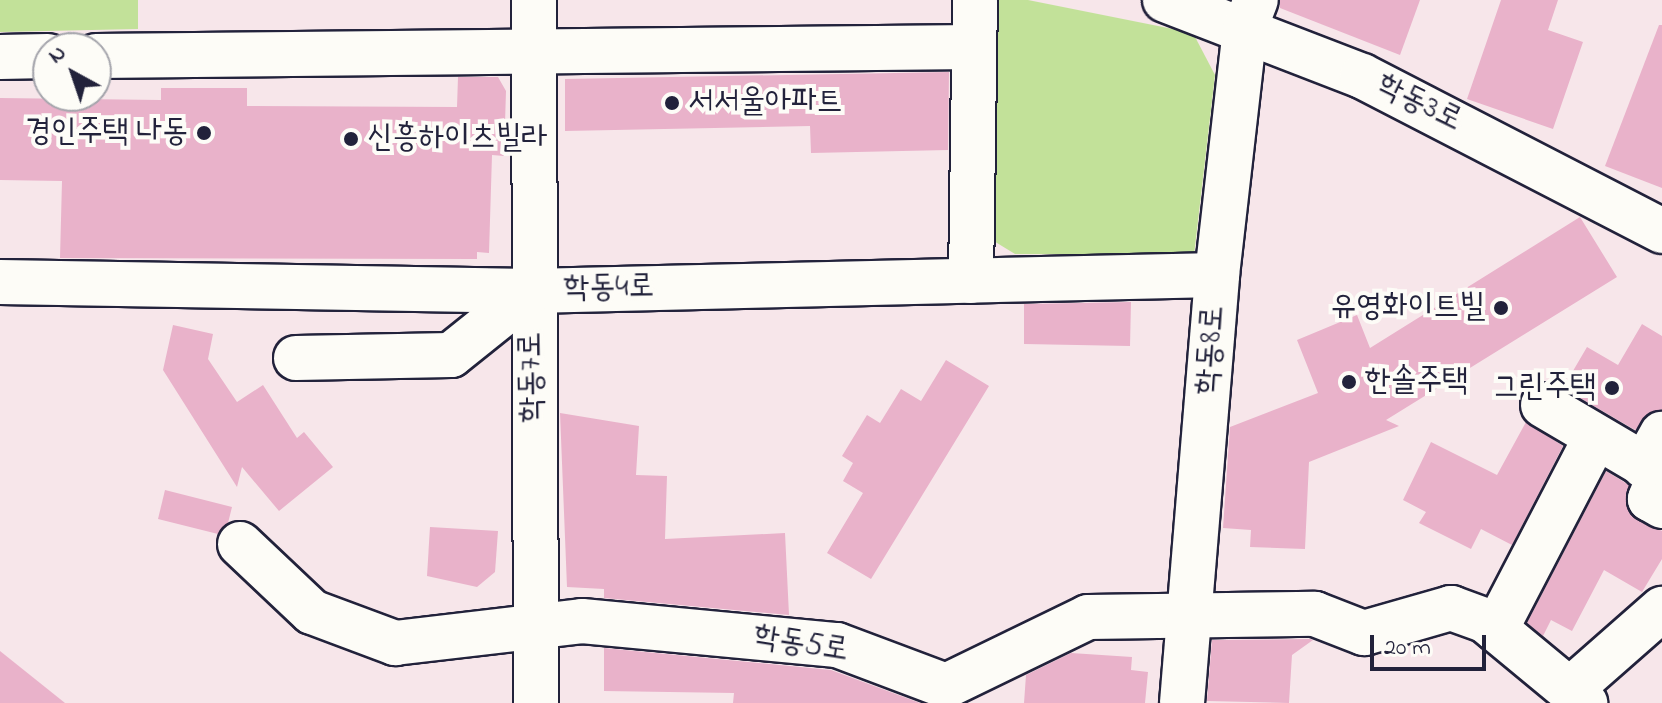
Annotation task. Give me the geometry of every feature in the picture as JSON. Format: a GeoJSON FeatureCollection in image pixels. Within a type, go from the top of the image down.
{"type":"FeatureCollection","features":[{"type":"Feature","properties":{"kind":"street","name":"학동7로"},"geometry":{"type":"LineString","coordinates":[[534,0],[531,50],[531,291],[536,703]]}},
{"type":"Feature","properties":{"kind":"street"},"geometry":{"type":"LineString","coordinates":[[971,281],[975,0]]}},
{"type":"Feature","properties":{"kind":"street","name":"학동3로"},"geometry":{"type":"LineString","coordinates":[[1165,0],[1250,14],[1500,142],[1662,231]]}},
{"type":"Feature","properties":{"kind":"street","name":"학동8로"},"geometry":{"type":"LineString","coordinates":[[1182,703],[1217,275],[1250,14]]}},
{"type":"Feature","properties":{"kind":"street"},"geometry":{"type":"LineString","coordinates":[[112,56],[974,47]]}},
{"type":"Feature","properties":{"kind":"street"},"geometry":{"type":"LineString","coordinates":[[0,57],[32,56]]}},
{"type":"Feature","properties":{"kind":"street","name":"학동4로"},"geometry":{"type":"LineString","coordinates":[[0,282],[531,291],[1217,275]]}},
{"type":"Feature","properties":{"kind":"street"},"geometry":{"type":"LineString","coordinates":[[296,358],[451,355],[531,291]]}},
{"type":"Feature","properties":{"kind":"street"},"geometry":{"type":"LineString","coordinates":[[1543,405],[1596,437],[1653,450],[1660,474],[1650,499],[1662,506]]}},
{"type":"Feature","properties":{"kind":"street"},"geometry":{"type":"LineString","coordinates":[[1496,629],[1596,437]]}},
{"type":"Feature","properties":{"kind":"street","name":"학동5로"},"geometry":{"type":"LineString","coordinates":[[240,544],[312,612],[364,636],[424,644],[582,621],[837,645],[946,686],[1088,617],[1189,613],[1315,614],[1364,633],[1451,608],[1496,629],[1578,695]]}},
{"type":"Feature","properties":{"kind":"street"},"geometry":{"type":"LineString","coordinates":[[1578,695],[1662,609]]}},
{"type":"Feature","properties":{"kind":"green space"},"geometry":{"type":"Polygon","coordinates":[[[0,0],[138,0],[138,29],[0,32],[0,0]]]}},
{"type":"Feature","properties":{"kind":"green space"},"geometry":{"type":"Polygon","coordinates":[[[982,0],[1028,0],[1193,33],[1215,75],[1194,255],[1015,254],[984,235],[982,0]]]}},
{"type":"Feature","properties":{"kind":"building"},"geometry":{"type":"Polygon","coordinates":[[[1280,0],[1420,0],[1400,55],[1280,8],[1280,0]]]}},
{"type":"Feature","properties":{"kind":"building"},"geometry":{"type":"Polygon","coordinates":[[[1501,0],[1558,0],[1548,30],[1583,42],[1553,129],[1467,99],[1501,0]]]}},
{"type":"Feature","properties":{"kind":"building"},"geometry":{"type":"Polygon","coordinates":[[[1659,25],[1662,25],[1662,188],[1605,166],[1659,25]]]}},
{"type":"Feature","properties":{"kind":"building"},"geometry":{"type":"Polygon","coordinates":[[[949,72],[948,150],[811,153],[810,126],[565,131],[565,79],[949,72]]]}},
{"type":"Feature","properties":{"kind":"building"},"geometry":{"type":"Polygon","coordinates":[[[458,77],[498,77],[506,91],[504,156],[492,155],[489,253],[477,252],[477,259],[60,258],[62,181],[0,180],[0,98],[32,98],[32,112],[112,112],[112,99],[161,100],[161,88],[247,88],[247,106],[457,107],[458,77]]]}},
{"type":"Feature","properties":{"kind":"building"},"geometry":{"type":"Polygon","coordinates":[[[1580,217],[1617,277],[1386,420],[1399,426],[1309,462],[1305,549],[1250,547],[1251,530],[1223,528],[1230,427],[1318,393],[1297,340],[1357,315],[1370,348],[1580,217]]]}},
{"type":"Feature","properties":{"kind":"building"},"geometry":{"type":"Polygon","coordinates":[[[1131,302],[1130,346],[1024,344],[1024,304],[1131,302]]]}},
{"type":"Feature","properties":{"kind":"building","name":"그린주택"},"geometry":{"type":"Polygon","coordinates":[[[1642,324],[1662,336],[1662,409],[1635,430],[1563,388],[1587,347],[1618,365],[1642,324]]]}},
{"type":"Feature","properties":{"kind":"building"},"geometry":{"type":"Polygon","coordinates":[[[173,325],[213,334],[208,359],[237,402],[263,385],[297,438],[304,432],[333,467],[279,511],[242,467],[237,487],[163,370],[173,325]]]}},
{"type":"Feature","properties":{"kind":"building"},"geometry":{"type":"Polygon","coordinates":[[[946,360],[989,386],[871,579],[827,553],[863,493],[843,481],[853,463],[842,456],[867,415],[880,423],[901,389],[921,401],[946,360]]]}},
{"type":"Feature","properties":{"kind":"building"},"geometry":{"type":"Polygon","coordinates":[[[560,413],[639,426],[636,475],[667,476],[665,539],[785,533],[789,615],[604,598],[604,589],[567,587],[560,413]]]}},
{"type":"Feature","properties":{"kind":"building"},"geometry":{"type":"Polygon","coordinates":[[[1526,422],[1563,446],[1512,545],[1481,529],[1471,549],[1419,523],[1426,512],[1403,500],[1431,442],[1497,475],[1526,422]]]}},
{"type":"Feature","properties":{"kind":"building"},"geometry":{"type":"Polygon","coordinates":[[[1606,471],[1629,485],[1629,513],[1662,531],[1662,559],[1642,592],[1604,570],[1572,631],[1551,620],[1543,636],[1527,623],[1606,471]]]}},
{"type":"Feature","properties":{"kind":"building"},"geometry":{"type":"Polygon","coordinates":[[[165,490],[232,507],[228,523],[218,534],[158,519],[165,490]]]}},
{"type":"Feature","properties":{"kind":"building"},"geometry":{"type":"Polygon","coordinates":[[[430,527],[498,531],[495,572],[477,587],[427,576],[430,527]]]}},
{"type":"Feature","properties":{"kind":"building"},"geometry":{"type":"Polygon","coordinates":[[[1212,640],[1313,640],[1292,655],[1289,703],[1207,701],[1212,640]]]}},
{"type":"Feature","properties":{"kind":"building"},"geometry":{"type":"Polygon","coordinates":[[[604,648],[831,670],[920,703],[733,703],[734,693],[604,691],[604,648]]]}},
{"type":"Feature","properties":{"kind":"building"},"geometry":{"type":"Polygon","coordinates":[[[0,651],[65,703],[0,703],[0,651]]]}},
{"type":"Feature","properties":{"kind":"building"},"geometry":{"type":"Polygon","coordinates":[[[1071,653],[1132,657],[1131,670],[1148,672],[1145,703],[1024,703],[1026,675],[1071,653]]]}},
{"type":"Feature","properties":{"kind":"place","name":"서서울아파트"},"geometry":{"type":"Point","coordinates":[672,103]}},
{"type":"Feature","properties":{"kind":"place","name":"경인주택 나동"},"geometry":{"type":"Point","coordinates":[204,133]}},
{"type":"Feature","properties":{"kind":"place","name":"신흥하이츠빌라"},"geometry":{"type":"Point","coordinates":[351,139]}},
{"type":"Feature","properties":{"kind":"place","name":"유영화이트빌"},"geometry":{"type":"Point","coordinates":[1501,308]}},
{"type":"Feature","properties":{"kind":"place","name":"한솔주택"},"geometry":{"type":"Point","coordinates":[1349,382]}},
{"type":"Feature","properties":{"kind":"place","name":"그린주택"},"geometry":{"type":"Point","coordinates":[1612,388]}}]}
